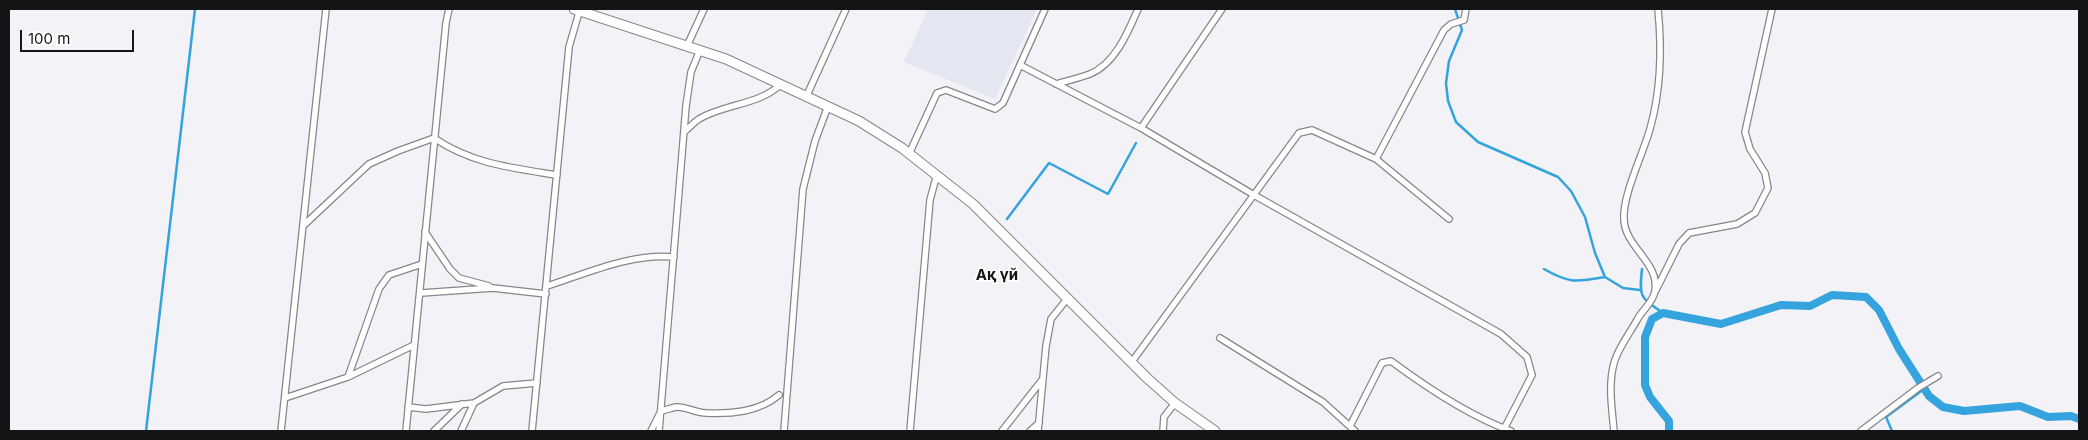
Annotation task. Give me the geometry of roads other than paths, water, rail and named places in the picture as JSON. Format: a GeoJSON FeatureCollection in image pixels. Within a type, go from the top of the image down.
{"type":"FeatureCollection","features":[{"type":"Feature","properties":{"kind":"main road"},"geometry":{"type":"LineString","coordinates":[[578,9],[726,59],[807,95],[859,121],[909,154],[973,204],[1175,404],[1215,431]]}},
{"type":"Feature","properties":{"kind":"street"},"geometry":{"type":"LineString","coordinates":[[281,431],[326,9]]}},
{"type":"Feature","properties":{"kind":"street"},"geometry":{"type":"LineString","coordinates":[[406,431],[421,293],[434,138],[449,9]]}},
{"type":"Feature","properties":{"kind":"street"},"geometry":{"type":"LineString","coordinates":[[532,431],[569,47],[578,9]]}},
{"type":"Feature","properties":{"kind":"street"},"geometry":{"type":"LineString","coordinates":[[687,46],[704,9]]}},
{"type":"Feature","properties":{"kind":"street"},"geometry":{"type":"LineString","coordinates":[[807,95],[846,9]]}},
{"type":"Feature","properties":{"kind":"street"},"geometry":{"type":"LineString","coordinates":[[909,154],[937,93],[946,90],[994,109],[1003,103],[1045,9]]}},
{"type":"Feature","properties":{"kind":"street"},"geometry":{"type":"LineString","coordinates":[[1056,84],[1091,73],[1106,64],[1123,40],[1138,9]]}},
{"type":"Feature","properties":{"kind":"street"},"geometry":{"type":"LineString","coordinates":[[1141,128],[1222,9]]}},
{"type":"Feature","properties":{"kind":"street"},"geometry":{"type":"LineString","coordinates":[[1376,159],[1444,30],[1450,24],[1464,20],[1466,9]]}},
{"type":"Feature","properties":{"kind":"street"},"geometry":{"type":"LineString","coordinates":[[1655,292],[1655,275],[1630,239],[1624,221],[1627,199],[1650,128],[1661,67],[1658,9]]}},
{"type":"Feature","properties":{"kind":"street"},"geometry":{"type":"LineString","coordinates":[[1614,431],[1610,383],[1614,362],[1640,314],[1647,307],[1679,244],[1689,233],[1737,224],[1755,213],[1768,188],[1765,172],[1750,149],[1745,132],[1772,9]]}},
{"type":"Feature","properties":{"kind":"street"},"geometry":{"type":"LineString","coordinates":[[659,431],[684,132],[691,72],[700,50]]}},
{"type":"Feature","properties":{"kind":"street"},"geometry":{"type":"LineString","coordinates":[[1020,65],[1141,128],[1254,195],[1501,334],[1526,357],[1532,375],[1504,429]]}},
{"type":"Feature","properties":{"kind":"street"},"geometry":{"type":"LineString","coordinates":[[684,132],[699,119],[744,101],[771,94],[781,84]]}},
{"type":"Feature","properties":{"kind":"street"},"geometry":{"type":"LineString","coordinates":[[784,431],[803,189],[815,141],[828,106]]}},
{"type":"Feature","properties":{"kind":"street"},"geometry":{"type":"LineString","coordinates":[[1132,363],[1299,133],[1312,130],[1376,159],[1449,219]]}},
{"type":"Feature","properties":{"kind":"street"},"geometry":{"type":"LineString","coordinates":[[303,226],[369,164],[434,138]]}},
{"type":"Feature","properties":{"kind":"street"},"geometry":{"type":"LineString","coordinates":[[434,138],[453,151],[498,165],[557,175]]}},
{"type":"Feature","properties":{"kind":"street"},"geometry":{"type":"LineString","coordinates":[[910,431],[930,200],[937,174]]}},
{"type":"Feature","properties":{"kind":"street"},"geometry":{"type":"LineString","coordinates":[[425,231],[450,269],[459,278],[493,288],[546,294]]}},
{"type":"Feature","properties":{"kind":"street"},"geometry":{"type":"LineString","coordinates":[[547,286],[628,260],[655,255],[674,257]]}},
{"type":"Feature","properties":{"kind":"street"},"geometry":{"type":"LineString","coordinates":[[348,377],[379,289],[389,275],[422,264]]}},
{"type":"Feature","properties":{"kind":"street"},"geometry":{"type":"LineString","coordinates":[[421,293],[493,288]]}},
{"type":"Feature","properties":{"kind":"street"},"geometry":{"type":"LineString","coordinates":[[1038,431],[1046,346],[1051,319],[1067,299]]}},
{"type":"Feature","properties":{"kind":"street"},"geometry":{"type":"LineString","coordinates":[[1220,338],[1323,402],[1355,431]]}},
{"type":"Feature","properties":{"kind":"street"},"geometry":{"type":"LineString","coordinates":[[285,398],[348,377],[414,345]]}},
{"type":"Feature","properties":{"kind":"street"},"geometry":{"type":"LineString","coordinates":[[1350,426],[1382,363],[1391,361],[1418,381],[1493,425],[1511,431]]}},
{"type":"Feature","properties":{"kind":"street"},"geometry":{"type":"LineString","coordinates":[[1861,431],[1918,388],[1938,376]]}},
{"type":"Feature","properties":{"kind":"street"},"geometry":{"type":"LineString","coordinates":[[1002,431],[1043,378]]}},
{"type":"Feature","properties":{"kind":"street"},"geometry":{"type":"LineString","coordinates":[[408,407],[426,409],[474,403],[503,386],[537,383]]}},
{"type":"Feature","properties":{"kind":"street"},"geometry":{"type":"LineString","coordinates":[[651,431],[661,411],[677,407],[705,413],[737,412],[757,409],[770,403],[779,395]]}},
{"type":"Feature","properties":{"kind":"street"},"geometry":{"type":"LineString","coordinates":[[460,431],[474,403]]}},
{"type":"Feature","properties":{"kind":"street"},"geometry":{"type":"LineString","coordinates":[[434,431],[462,404]]}},
{"type":"Feature","properties":{"kind":"street"},"geometry":{"type":"LineString","coordinates":[[1163,431],[1164,417],[1175,404]]}},
{"type":"Feature","properties":{"kind":"street"},"geometry":{"type":"LineString","coordinates":[[1030,431],[1039,423]]}},
{"type":"Feature","properties":{"kind":"waterway"},"geometry":{"type":"LineString","coordinates":[[146,431],[195,9]]}},
{"type":"Feature","properties":{"kind":"waterway"},"geometry":{"type":"LineString","coordinates":[[1455,9],[1462,30],[1449,61],[1446,83],[1448,101],[1456,122],[1478,142],[1558,177],[1571,191],[1585,217],[1595,253],[1605,277],[1623,288],[1640,290]]}},
{"type":"Feature","properties":{"kind":"waterway"},"geometry":{"type":"LineString","coordinates":[[1007,219],[1049,163],[1108,194],[1136,143]]}},
{"type":"Feature","properties":{"kind":"waterway"},"geometry":{"type":"LineString","coordinates":[[1544,269],[1561,277],[1580,281],[1605,277]]}},
{"type":"Feature","properties":{"kind":"waterway"},"geometry":{"type":"LineString","coordinates":[[1642,269],[1641,291],[1643,296],[1645,300],[1663,313]]}},
{"type":"Feature","properties":{"kind":"waterway"},"geometry":{"type":"LineString","coordinates":[[1669,431],[1669,421],[1650,397],[1645,385],[1645,337],[1652,319],[1663,313],[1721,324],[1781,305],[1810,306],[1832,295],[1866,297],[1879,310],[1899,349],[1929,396],[1943,407],[1964,411],[2020,406],[2048,417],[2071,416],[2079,419]]}},
{"type":"Feature","properties":{"kind":"waterway"},"geometry":{"type":"LineString","coordinates":[[1892,431],[1886,417],[1924,389]]}},
{"type":"Feature","properties":{"kind":"district","name":"Ақ үй"},"geometry":{"type":"Point","coordinates":[997,275]}}]}
